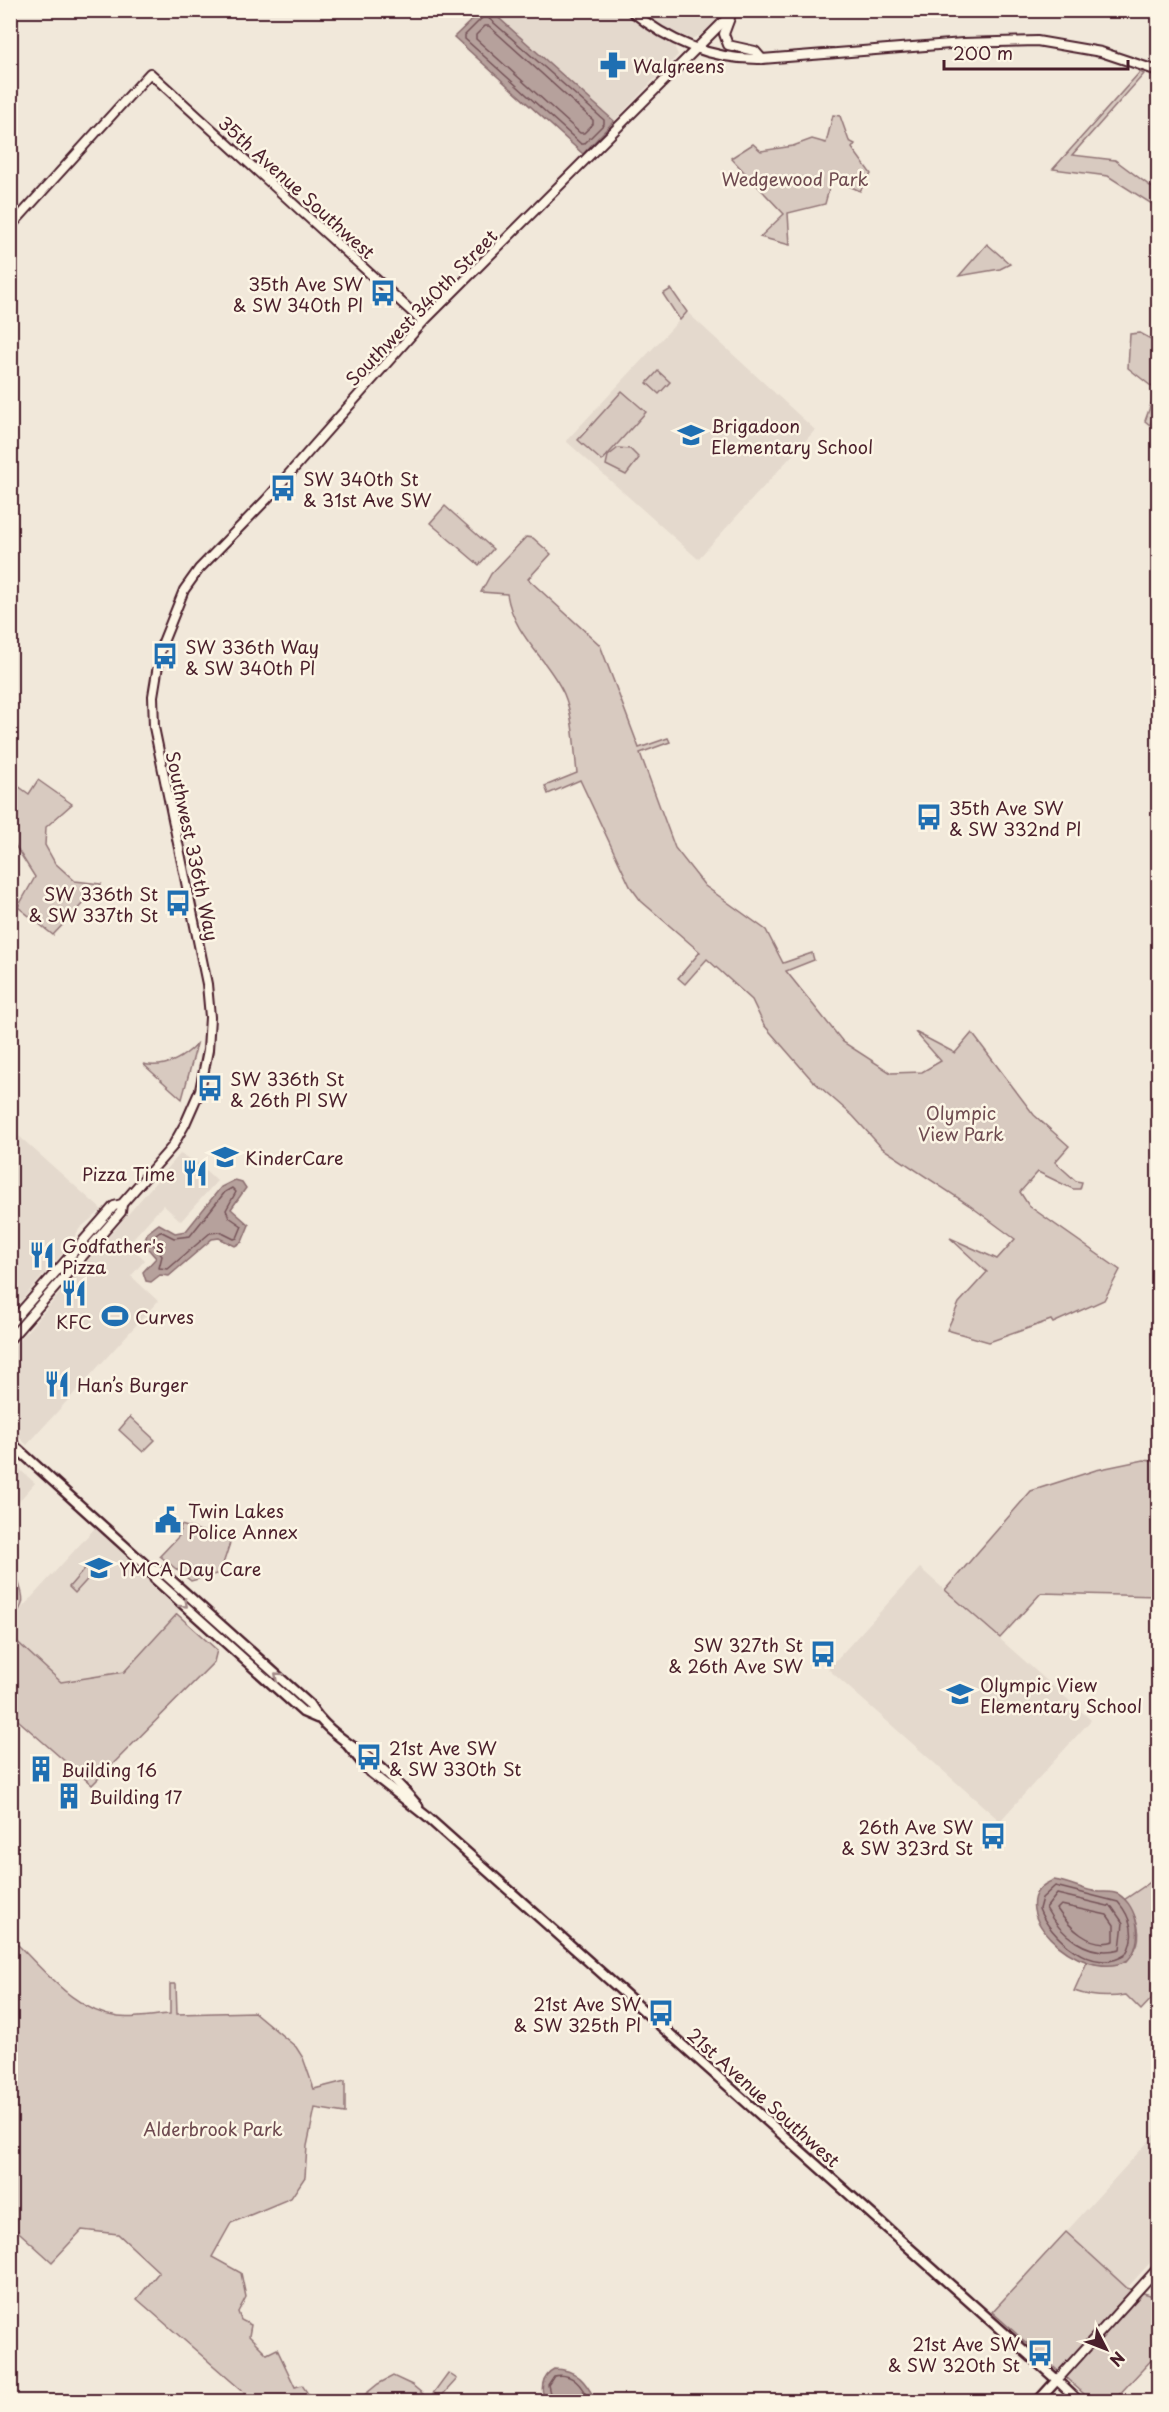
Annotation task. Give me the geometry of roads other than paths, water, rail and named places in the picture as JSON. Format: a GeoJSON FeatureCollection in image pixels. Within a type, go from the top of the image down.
{"type":"FeatureCollection","features":[{"type":"Feature","properties":{"kind":"main road"},"geometry":{"type":"LineString","coordinates":[[630,10],[658,30],[695,49],[731,58],[762,59],[963,43],[1037,41],[1101,52],[1158,71]]}},
{"type":"Feature","properties":{"kind":"main road"},"geometry":{"type":"LineString","coordinates":[[733,12],[724,34],[728,45],[754,51],[762,59]]}},
{"type":"Feature","properties":{"kind":"main road","name":"Southwest 340th Street"},"geometry":{"type":"LineString","coordinates":[[161,647],[184,590],[199,569],[266,500],[423,322],[733,12]]}},
{"type":"Feature","properties":{"kind":"main road","name":"35th Avenue Southwest"},"geometry":{"type":"LineString","coordinates":[[10,227],[150,74],[423,322]]}},
{"type":"Feature","properties":{"kind":"main road","name":"Southwest 336th Way"},"geometry":{"type":"LineString","coordinates":[[122,1204],[170,1150],[185,1124],[200,1090],[208,1050],[210,1017],[207,984],[154,727],[153,696],[161,647]]}},
{"type":"Feature","properties":{"kind":"main road"},"geometry":{"type":"LineString","coordinates":[[10,1324],[114,1206],[122,1204],[121,1212],[10,1339]]}},
{"type":"Feature","properties":{"kind":"main road"},"geometry":{"type":"LineString","coordinates":[[41,1302],[39,1295],[51,1281],[51,1276]]}},
{"type":"Feature","properties":{"kind":"main road","name":"21st Avenue Southwest"},"geometry":{"type":"LineString","coordinates":[[10,1442],[150,1569],[162,1572],[309,1704],[317,1718],[346,1743],[370,1772],[426,1816],[1080,2402]]}},
{"type":"Feature","properties":{"kind":"main road"},"geometry":{"type":"LineString","coordinates":[[1037,2402],[1158,2268]]}},
{"type":"Feature","properties":{"kind":"water"},"geometry":{"type":"Polygon","coordinates":[[[481,11],[491,11],[614,121],[583,154],[454,37],[481,11]]]}},
{"type":"Feature","properties":{"kind":"water"},"geometry":{"type":"Polygon","coordinates":[[[235,1180],[242,1182],[246,1188],[231,1209],[249,1225],[242,1242],[235,1246],[219,1238],[212,1239],[169,1276],[160,1275],[151,1282],[146,1281],[143,1272],[156,1258],[144,1244],[147,1233],[159,1224],[175,1233],[186,1231],[221,1187],[235,1180]]]}},
{"type":"Feature","properties":{"kind":"water"},"geometry":{"type":"Polygon","coordinates":[[[1054,1880],[1093,1891],[1116,1893],[1125,1900],[1131,1907],[1137,1926],[1136,1944],[1128,1960],[1109,1965],[1088,1962],[1068,1952],[1050,1938],[1038,1922],[1034,1906],[1038,1891],[1054,1880]]]}},
{"type":"Feature","properties":{"kind":"water"},"geometry":{"type":"Polygon","coordinates":[[[554,2369],[575,2374],[596,2401],[548,2401],[542,2389],[544,2379],[554,2369]]]}},
{"type":"Feature","properties":{"kind":"place","name":"Walgreens"},"geometry":{"type":"Point","coordinates":[613,65]}},
{"type":"Feature","properties":{"kind":"place","name":"35th Ave SW & SW 340th Pl"},"geometry":{"type":"Point","coordinates":[383,293]}},
{"type":"Feature","properties":{"kind":"place","name":"Brigadoon Elementary School"},"geometry":{"type":"Point","coordinates":[691,435]}},
{"type":"Feature","properties":{"kind":"place","name":"SW 340th St & 31st Ave SW"},"geometry":{"type":"Point","coordinates":[283,488]}},
{"type":"Feature","properties":{"kind":"place","name":"SW 336th Way & SW 340th Pl"},"geometry":{"type":"Point","coordinates":[165,656]}},
{"type":"Feature","properties":{"kind":"place","name":"35th Ave SW & SW 332nd Pl"},"geometry":{"type":"Point","coordinates":[929,817]}},
{"type":"Feature","properties":{"kind":"place","name":"SW 336th St & SW 337th St"},"geometry":{"type":"Point","coordinates":[178,903]}},
{"type":"Feature","properties":{"kind":"place","name":"SW 336th St & 26th Pl SW"},"geometry":{"type":"Point","coordinates":[210,1088]}},
{"type":"Feature","properties":{"kind":"place","name":"KinderCare"},"geometry":{"type":"Point","coordinates":[225,1157]}},
{"type":"Feature","properties":{"kind":"place","name":"Pizza Time"},"geometry":{"type":"Point","coordinates":[195,1173]}},
{"type":"Feature","properties":{"kind":"place","name":"Godfather's Pizza"},"geometry":{"type":"Point","coordinates":[42,1255]}},
{"type":"Feature","properties":{"kind":"place","name":"KFC"},"geometry":{"type":"Point","coordinates":[74,1293]}},
{"type":"Feature","properties":{"kind":"place","name":"Curves"},"geometry":{"type":"Point","coordinates":[115,1316]}},
{"type":"Feature","properties":{"kind":"place","name":"Han’s Burger"},"geometry":{"type":"Point","coordinates":[57,1384]}},
{"type":"Feature","properties":{"kind":"place","name":"Twin Lakes Police Annex"},"geometry":{"type":"Point","coordinates":[168,1520]}},
{"type":"Feature","properties":{"kind":"place","name":"YMCA Day Care"},"geometry":{"type":"Point","coordinates":[99,1568]}},
{"type":"Feature","properties":{"kind":"place","name":"SW 327th St & 26th Ave SW"},"geometry":{"type":"Point","coordinates":[823,1654]}},
{"type":"Feature","properties":{"kind":"place","name":"Olympic View Elementary School"},"geometry":{"type":"Point","coordinates":[960,1694]}},
{"type":"Feature","properties":{"kind":"place","name":"21st Ave SW & SW 330th St"},"geometry":{"type":"Point","coordinates":[369,1757]}},
{"type":"Feature","properties":{"kind":"place","name":"Building 16"},"geometry":{"type":"Point","coordinates":[41,1769]}},
{"type":"Feature","properties":{"kind":"place","name":"Building 17"},"geometry":{"type":"Point","coordinates":[69,1796]}},
{"type":"Feature","properties":{"kind":"place","name":"26th Ave SW & SW 323rd St"},"geometry":{"type":"Point","coordinates":[993,1836]}},
{"type":"Feature","properties":{"kind":"place","name":"21st Ave SW & SW 325th Pl"},"geometry":{"type":"Point","coordinates":[661,2013]}},
{"type":"Feature","properties":{"kind":"place","name":"21st Ave SW & SW 320th St"},"geometry":{"type":"Point","coordinates":[1040,2353]}},
{"type":"Feature","properties":{"kind":"park label","name":"Wedgewood Park"},"geometry":{"type":"Point","coordinates":[795,178]}},
{"type":"Feature","properties":{"kind":"park label","name":"Olympic View Park"},"geometry":{"type":"Point","coordinates":[961,1122]}},
{"type":"Feature","properties":{"kind":"park label","name":"Alderbrook Park"},"geometry":{"type":"Point","coordinates":[213,2128]}}]}
